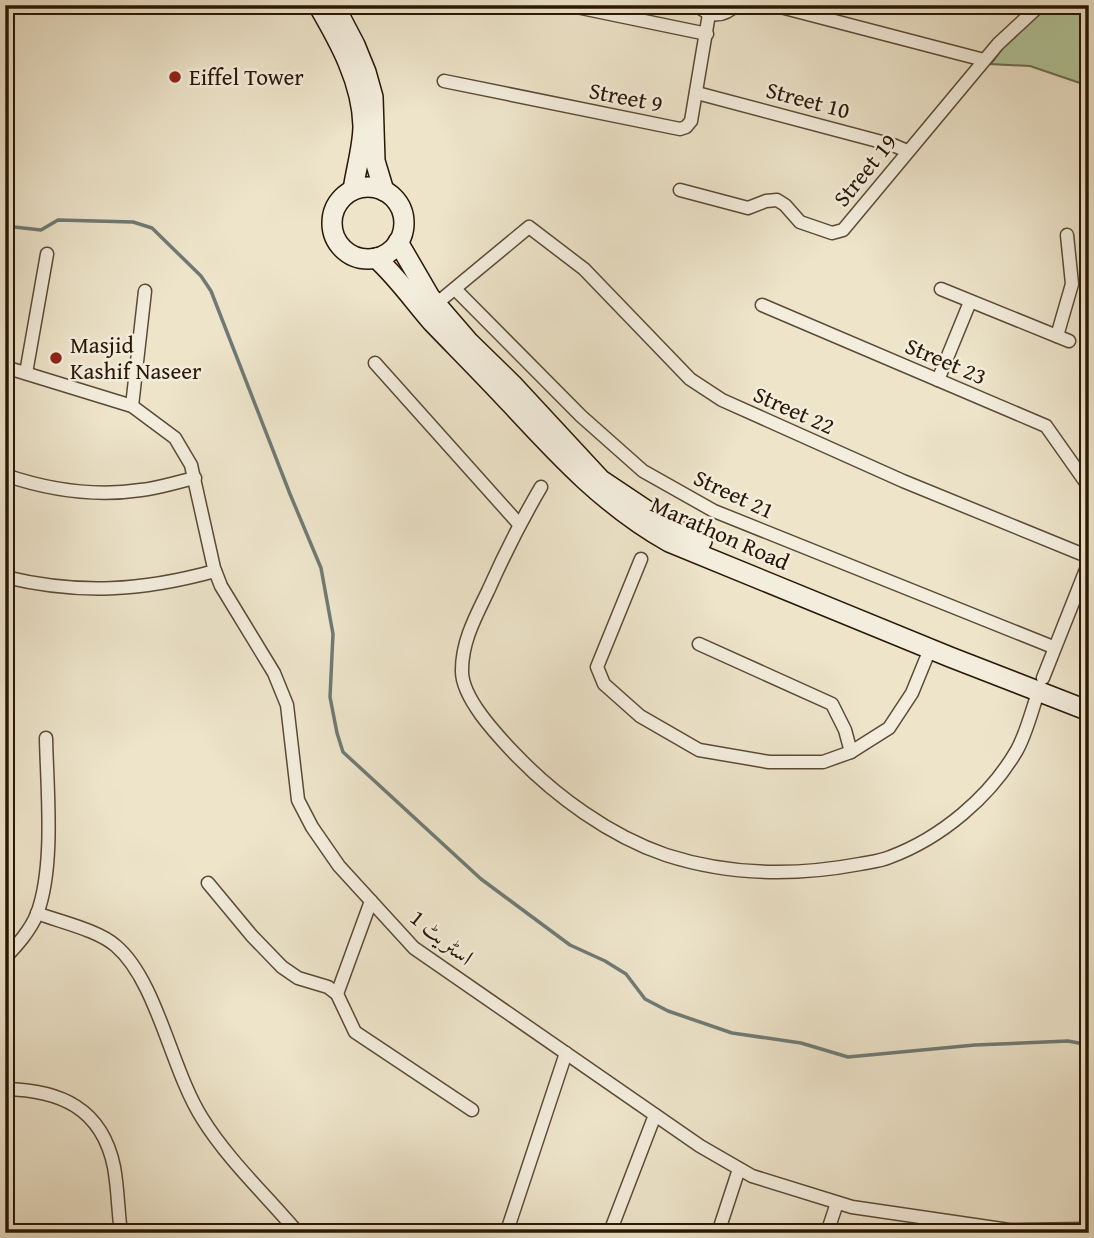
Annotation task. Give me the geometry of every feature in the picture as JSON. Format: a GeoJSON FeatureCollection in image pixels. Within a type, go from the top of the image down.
{"type":"FeatureCollection","features":[{"type":"Feature","properties":{"kind":"main road"},"geometry":{"type":"LineString","coordinates":[[318,5],[337,37],[359,98],[363,126],[353,190]]}},
{"type":"Feature","properties":{"kind":"main road"},"geometry":{"type":"LineString","coordinates":[[334,5],[355,44],[373,97],[375,161],[384,191]]}},
{"type":"Feature","properties":{"kind":"main road"},"geometry":{"type":"LineString","coordinates":[[365,187],[384,191],[398,202],[403,213],[404,226],[398,242],[387,254],[376,258],[353,256],[344,249],[332,230],[335,207],[353,190],[365,187]]}},
{"type":"Feature","properties":{"kind":"main road","name":"Marathon Road"},"geometry":{"type":"LineString","coordinates":[[398,242],[436,304],[601,480],[676,530],[961,648],[1041,684],[1089,711]]}},
{"type":"Feature","properties":{"kind":"main road","name":"Marathon Road"},"geometry":{"type":"LineString","coordinates":[[376,258],[394,274],[430,320],[549,445],[594,489],[637,524],[669,542],[930,649],[1089,697]]}},
{"type":"Feature","properties":{"kind":"street"},"geometry":{"type":"LineString","coordinates":[[567,5],[707,33]]}},
{"type":"Feature","properties":{"kind":"street"},"geometry":{"type":"LineString","coordinates":[[697,5],[709,14],[719,15],[728,13],[736,5]]}},
{"type":"Feature","properties":{"kind":"street"},"geometry":{"type":"LineString","coordinates":[[773,5],[984,60]]}},
{"type":"Feature","properties":{"kind":"street","name":"Street 19"},"geometry":{"type":"LineString","coordinates":[[680,190],[748,208],[777,200],[800,222],[838,233],[984,60],[1040,5]]}},
{"type":"Feature","properties":{"kind":"street","name":"Street 9"},"geometry":{"type":"LineString","coordinates":[[444,81],[680,129],[687,127],[691,121],[709,14]]}},
{"type":"Feature","properties":{"kind":"street","name":"Street 10"},"geometry":{"type":"LineString","coordinates":[[696,93],[907,150]]}},
{"type":"Feature","properties":{"kind":"street","name":"Street 22"},"geometry":{"type":"LineString","coordinates":[[455,289],[529,227],[584,269],[690,379],[722,400],[903,481],[1089,556]]}},
{"type":"Feature","properties":{"kind":"street"},"geometry":{"type":"LineString","coordinates":[[941,289],[1063,339],[1072,284],[1067,234]]}},
{"type":"Feature","properties":{"kind":"street"},"geometry":{"type":"LineString","coordinates":[[26,373],[47,254]]}},
{"type":"Feature","properties":{"kind":"street"},"geometry":{"type":"LineString","coordinates":[[436,304],[455,289]]}},
{"type":"Feature","properties":{"kind":"street","name":"Street 21"},"geometry":{"type":"LineString","coordinates":[[455,289],[581,416],[643,471],[714,511],[1054,647]]}},
{"type":"Feature","properties":{"kind":"street"},"geometry":{"type":"LineString","coordinates":[[132,406],[145,291]]}},
{"type":"Feature","properties":{"kind":"street"},"geometry":{"type":"LineString","coordinates":[[938,380],[970,302]]}},
{"type":"Feature","properties":{"kind":"street","name":"Street 23"},"geometry":{"type":"LineString","coordinates":[[762,305],[1046,426],[1089,487]]}},
{"type":"Feature","properties":{"kind":"street"},"geometry":{"type":"LineString","coordinates":[[375,363],[519,524]]}},
{"type":"Feature","properties":{"kind":"street","name":"اسٹریٹ 1"},"geometry":{"type":"LineString","coordinates":[[5,367],[132,406],[175,438],[191,465],[215,571],[221,586],[274,673],[287,705],[298,800],[312,827],[339,866],[414,948],[655,1115],[752,1176],[852,1207],[1009,1230],[1089,1229]]}},
{"type":"Feature","properties":{"kind":"street"},"geometry":{"type":"LineString","coordinates":[[5,475],[85,494],[141,490],[194,478]]}},
{"type":"Feature","properties":{"kind":"street"},"geometry":{"type":"LineString","coordinates":[[541,487],[519,524],[466,641],[461,673],[475,708],[526,766],[573,805],[621,836],[667,855],[714,866],[779,873],[834,869],[889,858],[936,834],[977,801],[1017,748],[1089,562]]}},
{"type":"Feature","properties":{"kind":"street"},"geometry":{"type":"LineString","coordinates":[[641,559],[597,667],[604,684],[640,716],[699,750],[769,762],[823,762],[851,752],[889,728],[912,693],[930,649]]}},
{"type":"Feature","properties":{"kind":"street"},"geometry":{"type":"LineString","coordinates":[[5,577],[34,584],[80,589],[126,589],[171,583],[215,571]]}},
{"type":"Feature","properties":{"kind":"street"},"geometry":{"type":"LineString","coordinates":[[699,643],[832,704],[845,730],[851,752]]}},
{"type":"Feature","properties":{"kind":"street"},"geometry":{"type":"LineString","coordinates":[[5,958],[30,928],[43,890],[47,855],[46,738]]}},
{"type":"Feature","properties":{"kind":"street"},"geometry":{"type":"LineString","coordinates":[[208,883],[282,967],[298,978],[328,987],[337,994],[355,1032],[472,1110]]}},
{"type":"Feature","properties":{"kind":"street"},"geometry":{"type":"LineString","coordinates":[[337,994],[371,901]]}},
{"type":"Feature","properties":{"kind":"street"},"geometry":{"type":"LineString","coordinates":[[37,913],[102,937],[125,956],[149,995],[180,1075],[202,1118],[228,1155],[298,1233]]}},
{"type":"Feature","properties":{"kind":"street"},"geometry":{"type":"LineString","coordinates":[[507,1231],[566,1053]]}},
{"type":"Feature","properties":{"kind":"street"},"geometry":{"type":"LineString","coordinates":[[5,1089],[32,1089],[58,1096],[90,1118],[109,1150],[114,1169],[121,1233]]}},
{"type":"Feature","properties":{"kind":"street"},"geometry":{"type":"LineString","coordinates":[[610,1231],[655,1115]]}},
{"type":"Feature","properties":{"kind":"street"},"geometry":{"type":"LineString","coordinates":[[718,1233],[739,1169]]}},
{"type":"Feature","properties":{"kind":"street"},"geometry":{"type":"LineString","coordinates":[[827,1233],[837,1203]]}},
{"type":"Feature","properties":{"kind":"street"},"geometry":{"type":"LineString","coordinates":[[934,1233],[938,1219]]}},
{"type":"Feature","properties":{"kind":"green space"},"geometry":{"type":"Polygon","coordinates":[[[1047,5],[1089,5],[1089,86],[1030,66],[991,64],[1008,41],[1047,5]]]}},
{"type":"Feature","properties":{"kind":"waterway"},"geometry":{"type":"LineString","coordinates":[[5,226],[41,230],[58,220],[133,222],[152,228],[201,276],[211,291],[321,568],[333,634],[330,697],[343,752],[481,879],[570,945],[626,974],[645,999],[668,1011],[732,1033],[801,1043],[848,1057],[975,1045],[1068,1041],[1089,1045]]}},
{"type":"Feature","properties":{"kind":"place","name":"Eiffel Tower"},"geometry":{"type":"Point","coordinates":[175,77]}},
{"type":"Feature","properties":{"kind":"place","name":"Masjid Kashif Naseer"},"geometry":{"type":"Point","coordinates":[56,358]}}]}
